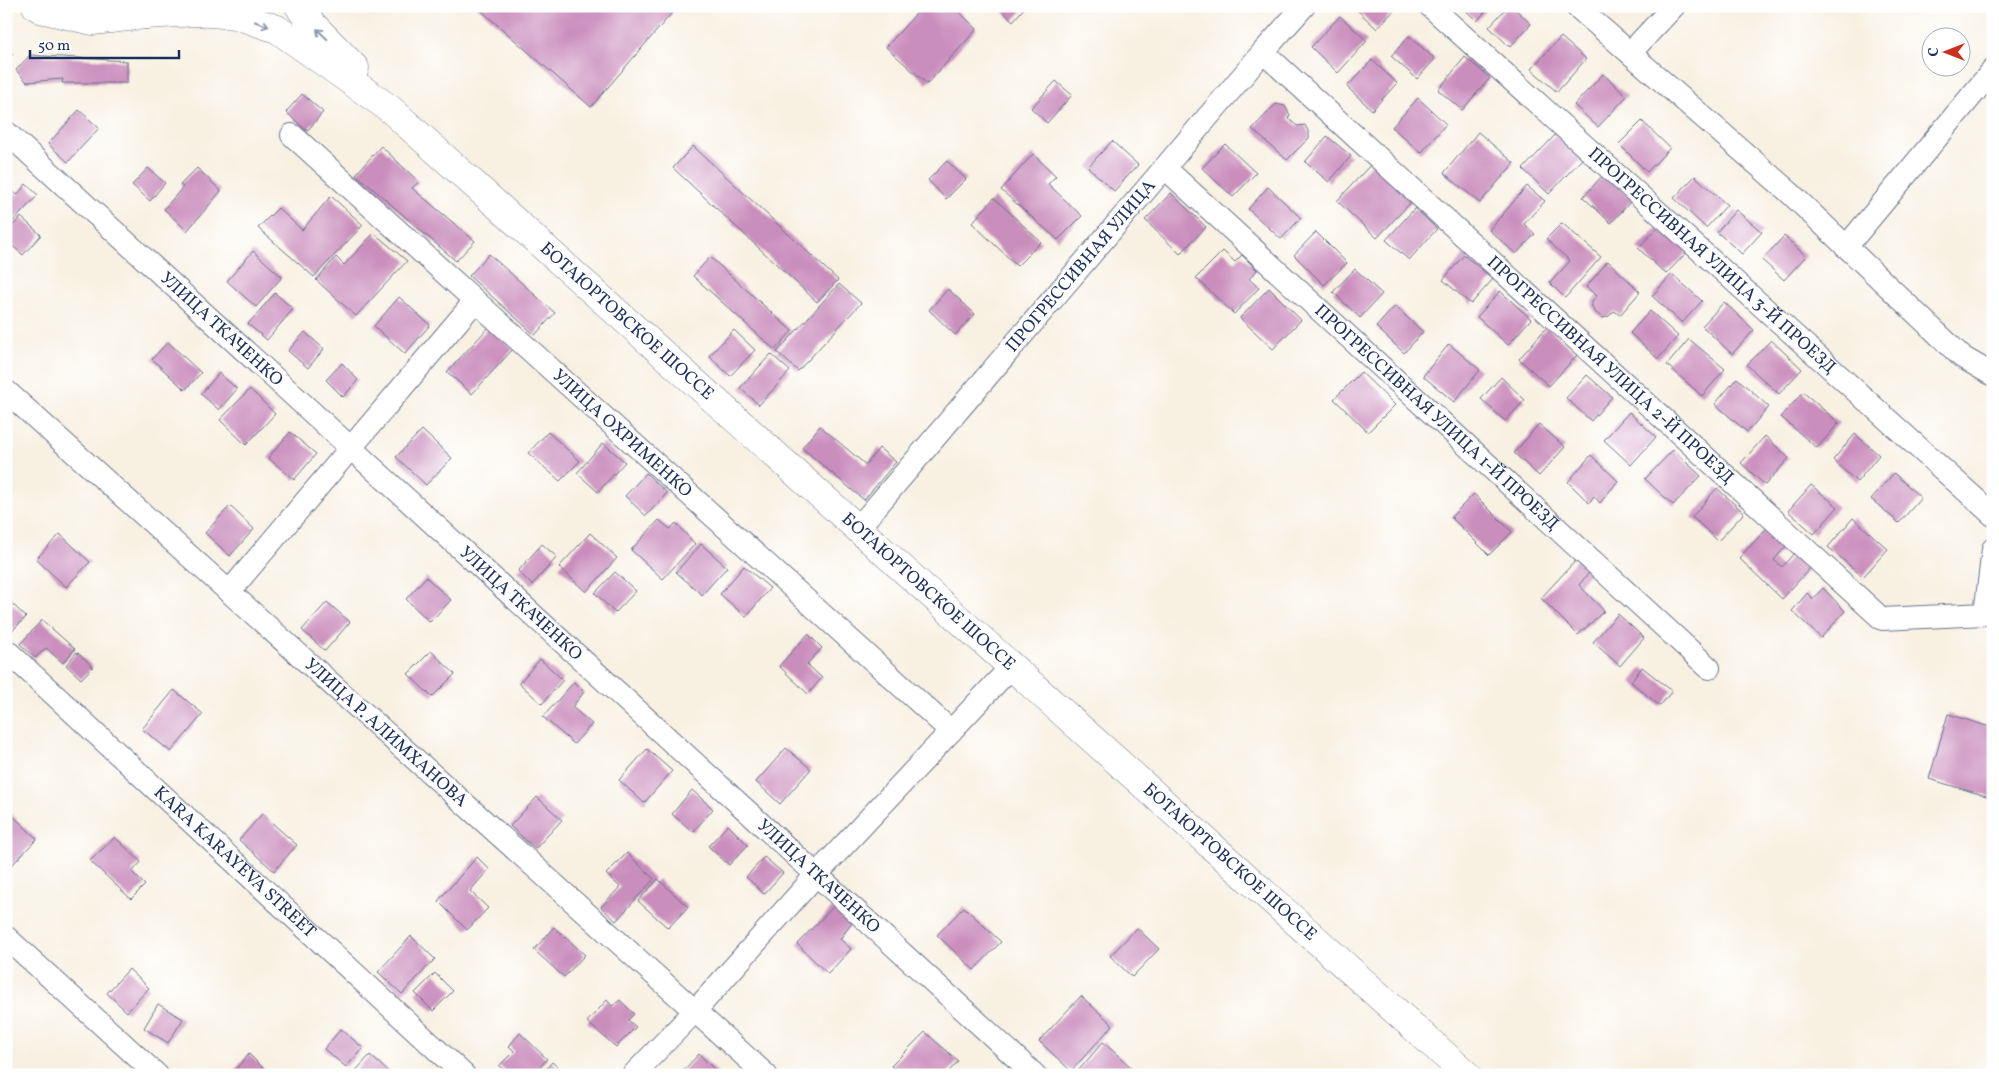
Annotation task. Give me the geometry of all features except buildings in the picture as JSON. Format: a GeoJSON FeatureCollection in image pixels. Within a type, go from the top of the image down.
{"type":"FeatureCollection","features":[{"type":"Feature","properties":{"kind":"main road"},"geometry":{"type":"LineString","coordinates":[[36,6],[41,9],[93,21],[155,11],[236,15],[277,29],[390,109]]}},
{"type":"Feature","properties":{"kind":"main road"},"geometry":{"type":"LineString","coordinates":[[299,6],[309,21],[341,53],[390,109]]}},
{"type":"Feature","properties":{"kind":"main road","name":"БОТАЮРТОВСКОЕ ШОССЕ"},"geometry":{"type":"LineString","coordinates":[[390,109],[1468,1075]]}},
{"type":"Feature","properties":{"kind":"street","name":"ПРОГРЕССИВНАЯ УЛИЦА"},"geometry":{"type":"LineString","coordinates":[[858,528],[1304,6]]}},
{"type":"Feature","properties":{"kind":"street","name":"ПРОГРЕССИВНАЯ УЛИЦА 3-Й ПРОЕЗД"},"geometry":{"type":"LineString","coordinates":[[1430,6],[1993,515]]}},
{"type":"Feature","properties":{"kind":"street"},"geometry":{"type":"LineString","coordinates":[[1576,6],[1789,192],[1962,357],[1993,375]]}},
{"type":"Feature","properties":{"kind":"street"},"geometry":{"type":"LineString","coordinates":[[1630,53],[1674,6]]}},
{"type":"Feature","properties":{"kind":"street","name":"ПРОГРЕССИВНАЯ УЛИЦА 2-Й ПРОЕЗД"},"geometry":{"type":"LineString","coordinates":[[1263,52],[1882,619],[1985,614],[1993,550]]}},
{"type":"Feature","properties":{"kind":"street"},"geometry":{"type":"LineString","coordinates":[[1846,247],[1993,70]]}},
{"type":"Feature","properties":{"kind":"street","name":"УЛИЦА ТКАЧЕНКО"},"geometry":{"type":"LineString","coordinates":[[6,132],[1034,1075]]}},
{"type":"Feature","properties":{"kind":"street","name":"УЛИЦА ОХРИМЕНКО"},"geometry":{"type":"LineString","coordinates":[[292,136],[951,731]]}},
{"type":"Feature","properties":{"kind":"street","name":"ПРОГРЕССИВНАЯ УЛИЦА 1-Й ПРОЕЗД"},"geometry":{"type":"LineString","coordinates":[[1165,168],[1709,668]]}},
{"type":"Feature","properties":{"kind":"street"},"geometry":{"type":"LineString","coordinates":[[229,592],[352,449],[475,301]]}},
{"type":"Feature","properties":{"kind":"street","name":"УЛИЦА Р. АЛИМХАНОВА"},"geometry":{"type":"LineString","coordinates":[[6,391],[766,1075]]}},
{"type":"Feature","properties":{"kind":"street","name":"KARA KARAYEVA STREET"},"geometry":{"type":"LineString","coordinates":[[6,650],[464,1075]]}},
{"type":"Feature","properties":{"kind":"street"},"geometry":{"type":"LineString","coordinates":[[633,1075],[816,875],[1012,666]]}},
{"type":"Feature","properties":{"kind":"street"},"geometry":{"type":"LineString","coordinates":[[6,937],[157,1075]]}}]}
